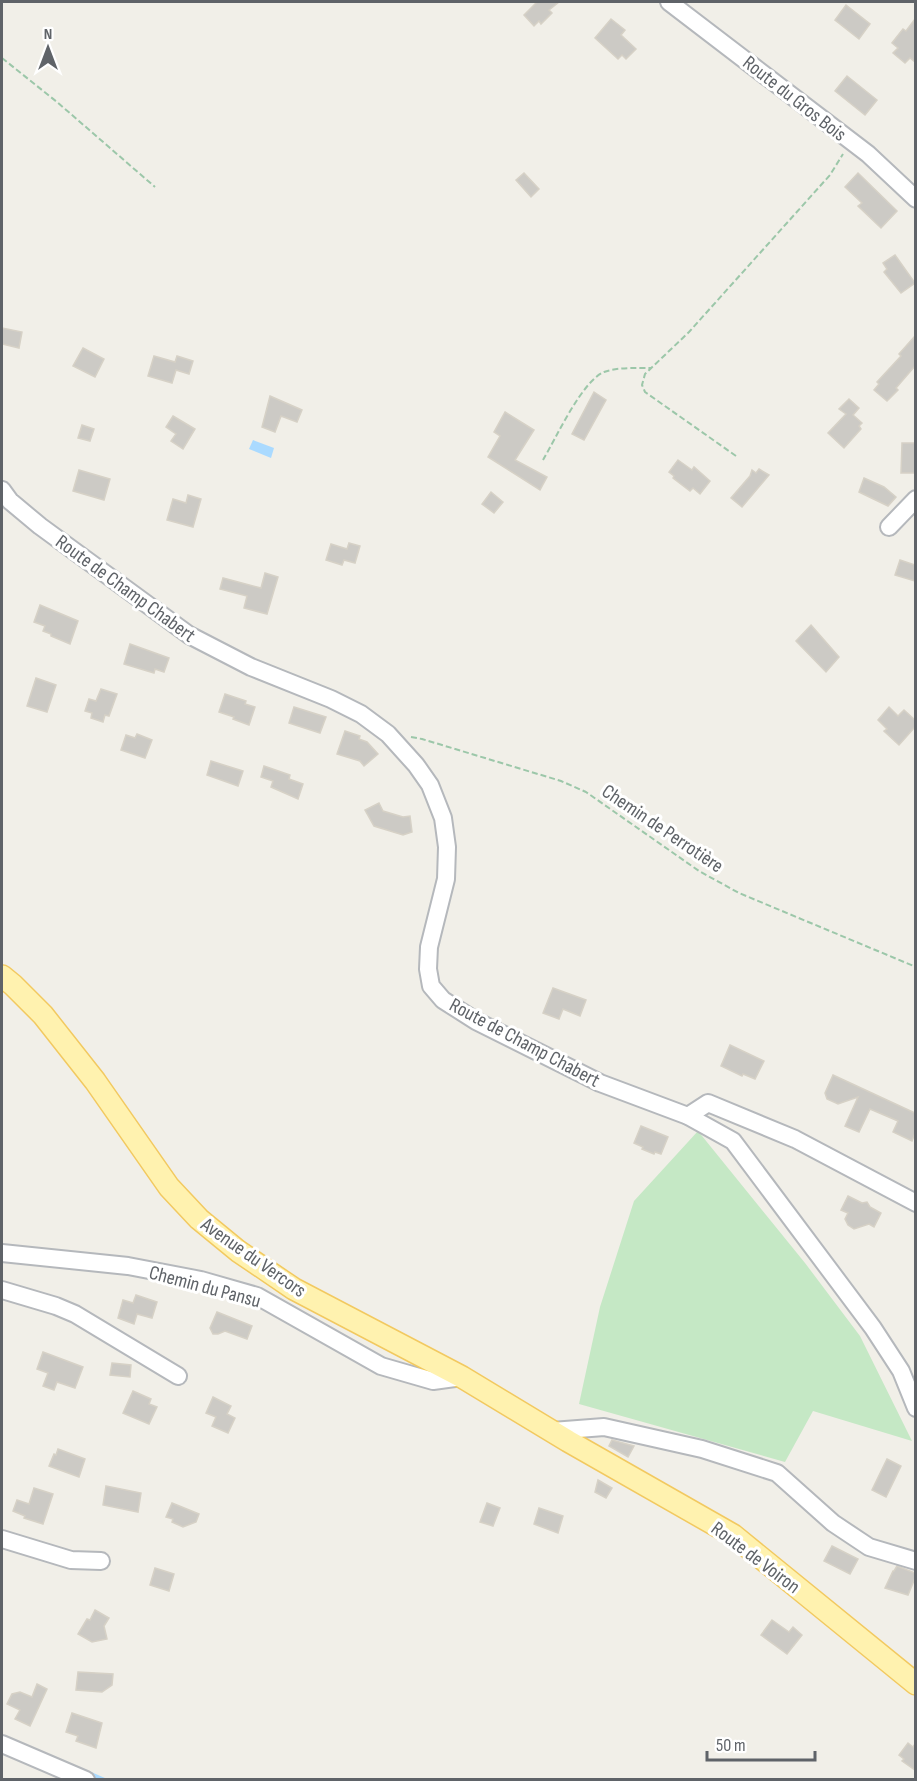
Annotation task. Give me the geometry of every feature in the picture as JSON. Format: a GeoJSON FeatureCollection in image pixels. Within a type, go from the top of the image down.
{"type":"FeatureCollection","features":[{"type":"Feature","properties":{"kind":"main road","name":"Avenue du Vercors"},"geometry":{"type":"LineString","coordinates":[[2,976],[43,1016],[95,1081],[169,1187],[199,1219],[238,1251],[294,1289],[462,1377],[552,1431]]}},
{"type":"Feature","properties":{"kind":"main road","name":"Route de Voiron"},"geometry":{"type":"LineString","coordinates":[[552,1431],[732,1535],[915,1684]]}},
{"type":"Feature","properties":{"kind":"street","name":"Route du Gros Bois"},"geometry":{"type":"LineString","coordinates":[[669,2],[868,154],[915,199]]}},
{"type":"Feature","properties":{"kind":"street","name":"Route de Champ Chabert"},"geometry":{"type":"LineString","coordinates":[[2,490],[10,501],[40,526],[189,635],[251,667],[331,699],[361,714],[388,734],[416,765],[430,785],[444,818],[447,847],[446,879],[429,947],[428,969],[431,986],[444,1000],[483,1025],[600,1083],[688,1116],[732,1141],[873,1328],[901,1371],[915,1408]]}},
{"type":"Feature","properties":{"kind":"street"},"geometry":{"type":"LineString","coordinates":[[889,527],[915,499]]}},
{"type":"Feature","properties":{"kind":"street"},"geometry":{"type":"LineString","coordinates":[[688,1116],[708,1103],[795,1139],[915,1203]]}},
{"type":"Feature","properties":{"kind":"street","name":"Chemin du Pansu"},"geometry":{"type":"LineString","coordinates":[[2,1253],[128,1266],[201,1280],[257,1296],[381,1366],[433,1381],[462,1377]]}},
{"type":"Feature","properties":{"kind":"street"},"geometry":{"type":"LineString","coordinates":[[2,1290],[75,1314],[178,1376]]}},
{"type":"Feature","properties":{"kind":"street"},"geometry":{"type":"LineString","coordinates":[[552,1431],[604,1427],[702,1449],[777,1473],[833,1523],[869,1547],[915,1562]]}},
{"type":"Feature","properties":{"kind":"street"},"geometry":{"type":"LineString","coordinates":[[2,1539],[71,1560],[101,1561]]}},
{"type":"Feature","properties":{"kind":"street"},"geometry":{"type":"LineString","coordinates":[[2,1744],[87,1779]]}},
{"type":"Feature","properties":{"kind":"path"},"geometry":{"type":"LineString","coordinates":[[2,58],[57,102],[155,187]]}},
{"type":"Feature","properties":{"kind":"path"},"geometry":{"type":"LineString","coordinates":[[736,456],[645,392],[642,385],[645,374],[689,332],[822,183],[851,141]]}},
{"type":"Feature","properties":{"kind":"path"},"geometry":{"type":"LineString","coordinates":[[543,460],[582,392],[593,379],[605,372],[651,368]]}},
{"type":"Feature","properties":{"kind":"path","name":"Chemin de Perrotière"},"geometry":{"type":"LineString","coordinates":[[388,734],[422,739],[561,781],[586,792],[699,871],[719,882],[915,967]]}},
{"type":"Feature","properties":{"kind":"green space"},"geometry":{"type":"Polygon","coordinates":[[[698,1131],[805,1263],[860,1336],[912,1441],[813,1411],[785,1462],[579,1404],[600,1307],[634,1201],[698,1131]]]}},
{"type":"Feature","properties":{"kind":"water"},"geometry":{"type":"Polygon","coordinates":[[[253,440],[274,448],[271,458],[249,449],[253,440]]]}},
{"type":"Feature","properties":{"kind":"building"},"geometry":{"type":"Polygon","coordinates":[[[537,2],[559,2],[549,10],[552,13],[541,24],[539,21],[534,26],[524,15],[537,2]]]}},
{"type":"Feature","properties":{"kind":"building"},"geometry":{"type":"Polygon","coordinates":[[[846,5],[870,24],[859,39],[835,20],[846,5]]]}},
{"type":"Feature","properties":{"kind":"building"},"geometry":{"type":"Polygon","coordinates":[[[611,19],[625,30],[621,35],[636,49],[626,59],[622,55],[618,59],[595,38],[611,19]]]}},
{"type":"Feature","properties":{"kind":"building"},"geometry":{"type":"Polygon","coordinates":[[[915,19],[915,62],[910,58],[905,63],[893,53],[898,48],[892,43],[903,29],[906,31],[915,19]]]}},
{"type":"Feature","properties":{"kind":"building"},"geometry":{"type":"Polygon","coordinates":[[[847,76],[877,100],[865,115],[835,91],[847,76]]]}},
{"type":"Feature","properties":{"kind":"building"},"geometry":{"type":"Polygon","coordinates":[[[524,173],[539,189],[531,197],[516,180],[524,173]]]}},
{"type":"Feature","properties":{"kind":"building"},"geometry":{"type":"Polygon","coordinates":[[[858,173],[897,211],[881,228],[858,206],[862,203],[845,187],[858,173]]]}},
{"type":"Feature","properties":{"kind":"building"},"geometry":{"type":"Polygon","coordinates":[[[895,255],[915,283],[901,293],[884,272],[887,269],[883,263],[895,255]]]}},
{"type":"Feature","properties":{"kind":"building"},"geometry":{"type":"Polygon","coordinates":[[[2,328],[22,332],[19,348],[2,344],[2,328]]]}},
{"type":"Feature","properties":{"kind":"building"},"geometry":{"type":"Polygon","coordinates":[[[915,336],[915,366],[887,401],[874,390],[879,384],[877,382],[901,356],[899,354],[915,336]]]}},
{"type":"Feature","properties":{"kind":"building"},"geometry":{"type":"Polygon","coordinates":[[[83,348],[104,359],[95,377],[73,366],[83,348]]]}},
{"type":"Feature","properties":{"kind":"building"},"geometry":{"type":"Polygon","coordinates":[[[154,356],[175,362],[177,356],[193,361],[189,374],[176,370],[172,383],[148,376],[154,356]]]}},
{"type":"Feature","properties":{"kind":"building"},"geometry":{"type":"Polygon","coordinates":[[[594,392],[606,400],[584,440],[572,434],[594,392]]]}},
{"type":"Feature","properties":{"kind":"building"},"geometry":{"type":"Polygon","coordinates":[[[270,396],[302,410],[297,422],[281,416],[275,432],[262,427],[270,396]]]}},
{"type":"Feature","properties":{"kind":"building"},"geometry":{"type":"Polygon","coordinates":[[[849,399],[859,408],[853,415],[862,423],[859,426],[861,429],[844,448],[828,433],[846,414],[839,409],[849,399]]]}},
{"type":"Feature","properties":{"kind":"building"},"geometry":{"type":"Polygon","coordinates":[[[505,412],[534,430],[515,460],[547,477],[540,490],[488,457],[500,436],[494,432],[505,412]]]}},
{"type":"Feature","properties":{"kind":"building"},"geometry":{"type":"Polygon","coordinates":[[[173,416],[195,429],[183,449],[171,441],[176,434],[166,427],[173,416]]]}},
{"type":"Feature","properties":{"kind":"building"},"geometry":{"type":"Polygon","coordinates":[[[82,425],[94,429],[90,441],[78,438],[82,425]]]}},
{"type":"Feature","properties":{"kind":"building"},"geometry":{"type":"Polygon","coordinates":[[[902,443],[915,443],[915,473],[901,473],[902,443]]]}},
{"type":"Feature","properties":{"kind":"building"},"geometry":{"type":"Polygon","coordinates":[[[678,460],[692,470],[694,467],[710,481],[700,494],[693,488],[690,491],[669,472],[678,460]]]}},
{"type":"Feature","properties":{"kind":"building"},"geometry":{"type":"Polygon","coordinates":[[[759,469],[769,475],[742,507],[731,498],[750,476],[752,470],[756,473],[759,469]]]}},
{"type":"Feature","properties":{"kind":"building"},"geometry":{"type":"Polygon","coordinates":[[[79,470],[110,479],[104,500],[73,491],[79,470]]]}},
{"type":"Feature","properties":{"kind":"building"},"geometry":{"type":"Polygon","coordinates":[[[864,478],[884,487],[896,497],[888,506],[859,492],[864,478]]]}},
{"type":"Feature","properties":{"kind":"building"},"geometry":{"type":"Polygon","coordinates":[[[491,492],[503,502],[494,513],[482,504],[491,492]]]}},
{"type":"Feature","properties":{"kind":"building"},"geometry":{"type":"Polygon","coordinates":[[[188,495],[201,499],[193,527],[167,520],[173,499],[186,503],[188,495]]]}},
{"type":"Feature","properties":{"kind":"building"},"geometry":{"type":"Polygon","coordinates":[[[349,543],[360,546],[355,563],[344,560],[342,565],[326,560],[331,544],[347,549],[349,543]]]}},
{"type":"Feature","properties":{"kind":"building"},"geometry":{"type":"Polygon","coordinates":[[[900,560],[915,565],[915,581],[895,575],[900,560]]]}},
{"type":"Feature","properties":{"kind":"building"},"geometry":{"type":"Polygon","coordinates":[[[265,573],[278,577],[267,614],[244,608],[247,596],[220,589],[223,578],[261,588],[265,573]]]}},
{"type":"Feature","properties":{"kind":"building"},"geometry":{"type":"Polygon","coordinates":[[[40,605],[78,621],[70,644],[51,636],[43,631],[45,626],[34,622],[40,605]]]}},
{"type":"Feature","properties":{"kind":"building"},"geometry":{"type":"Polygon","coordinates":[[[811,625],[839,657],[826,672],[796,641],[811,625]]]}},
{"type":"Feature","properties":{"kind":"building"},"geometry":{"type":"Polygon","coordinates":[[[130,644],[169,658],[164,672],[155,669],[154,673],[124,664],[130,644]]]}},
{"type":"Feature","properties":{"kind":"building"},"geometry":{"type":"Polygon","coordinates":[[[36,678],[56,685],[47,712],[27,706],[36,678]]]}},
{"type":"Feature","properties":{"kind":"building"},"geometry":{"type":"Polygon","coordinates":[[[101,689],[117,694],[109,716],[105,715],[103,722],[91,718],[92,713],[85,711],[89,699],[96,701],[101,689]]]}},
{"type":"Feature","properties":{"kind":"building"},"geometry":{"type":"Polygon","coordinates":[[[225,694],[246,701],[245,704],[255,707],[249,725],[219,712],[225,694]]]}},
{"type":"Feature","properties":{"kind":"building"},"geometry":{"type":"Polygon","coordinates":[[[294,707],[326,717],[320,733],[289,723],[294,707]]]}},
{"type":"Feature","properties":{"kind":"building"},"geometry":{"type":"Polygon","coordinates":[[[889,707],[898,716],[904,710],[915,720],[915,727],[899,745],[884,731],[887,729],[878,720],[889,707]]]}},
{"type":"Feature","properties":{"kind":"building"},"geometry":{"type":"Polygon","coordinates":[[[345,731],[360,736],[359,739],[367,742],[378,754],[364,766],[360,761],[337,754],[345,731]]]}},
{"type":"Feature","properties":{"kind":"building"},"geometry":{"type":"Polygon","coordinates":[[[137,734],[152,740],[145,758],[121,750],[126,735],[135,738],[137,734]]]}},
{"type":"Feature","properties":{"kind":"building"},"geometry":{"type":"Polygon","coordinates":[[[211,761],[243,771],[238,786],[207,775],[211,761]]]}},
{"type":"Feature","properties":{"kind":"building"},"geometry":{"type":"Polygon","coordinates":[[[264,766],[290,775],[289,779],[303,784],[298,799],[271,787],[273,781],[261,777],[264,766]]]}},
{"type":"Feature","properties":{"kind":"building"},"geometry":{"type":"Polygon","coordinates":[[[379,803],[383,811],[403,817],[410,816],[412,832],[403,835],[374,826],[365,810],[379,803]]]}},
{"type":"Feature","properties":{"kind":"building"},"geometry":{"type":"Polygon","coordinates":[[[553,988],[586,1000],[580,1016],[563,1009],[559,1019],[543,1013],[553,988]]]}},
{"type":"Feature","properties":{"kind":"building"},"geometry":{"type":"Polygon","coordinates":[[[730,1045],[764,1061],[755,1079],[743,1074],[742,1076],[721,1066],[730,1045]]]}},
{"type":"Feature","properties":{"kind":"building"},"geometry":{"type":"Polygon","coordinates":[[[833,1075],[915,1113],[915,1133],[912,1141],[893,1132],[898,1121],[870,1109],[859,1132],[845,1126],[858,1097],[838,1104],[827,1099],[825,1093],[833,1075]]]}},
{"type":"Feature","properties":{"kind":"building"},"geometry":{"type":"Polygon","coordinates":[[[641,1126],[668,1137],[661,1154],[655,1152],[654,1154],[634,1143],[641,1126]]]}},
{"type":"Feature","properties":{"kind":"building"},"geometry":{"type":"Polygon","coordinates":[[[848,1196],[862,1203],[867,1202],[870,1207],[881,1213],[874,1227],[869,1224],[854,1229],[848,1225],[845,1219],[848,1213],[841,1210],[848,1196]]]}},
{"type":"Feature","properties":{"kind":"building"},"geometry":{"type":"Polygon","coordinates":[[[136,1295],[157,1302],[152,1318],[137,1314],[134,1324],[118,1318],[123,1300],[133,1303],[136,1295]]]}},
{"type":"Feature","properties":{"kind":"building"},"geometry":{"type":"Polygon","coordinates":[[[217,1312],[252,1326],[247,1339],[225,1331],[213,1334],[210,1328],[217,1312]]]}},
{"type":"Feature","properties":{"kind":"building"},"geometry":{"type":"Polygon","coordinates":[[[43,1352],[83,1367],[75,1388],[57,1382],[54,1390],[43,1386],[48,1373],[37,1369],[43,1352]]]}},
{"type":"Feature","properties":{"kind":"building"},"geometry":{"type":"Polygon","coordinates":[[[112,1363],[131,1365],[130,1377],[110,1375],[112,1363]]]}},
{"type":"Feature","properties":{"kind":"building"},"geometry":{"type":"Polygon","coordinates":[[[133,1391],[151,1399],[149,1404],[157,1407],[149,1424],[123,1413],[133,1391]]]}},
{"type":"Feature","properties":{"kind":"building"},"geometry":{"type":"Polygon","coordinates":[[[213,1397],[231,1406],[227,1414],[235,1418],[228,1433],[212,1426],[216,1417],[206,1413],[213,1397]]]}},
{"type":"Feature","properties":{"kind":"building"},"geometry":{"type":"Polygon","coordinates":[[[612,1440],[634,1446],[628,1457],[609,1446],[612,1440]]]}},
{"type":"Feature","properties":{"kind":"building"},"geometry":{"type":"Polygon","coordinates":[[[58,1449],[85,1459],[79,1477],[49,1466],[58,1449]]]}},
{"type":"Feature","properties":{"kind":"building"},"geometry":{"type":"Polygon","coordinates":[[[887,1459],[901,1466],[886,1497],[872,1490],[887,1459]]]}},
{"type":"Feature","properties":{"kind":"building"},"geometry":{"type":"Polygon","coordinates":[[[598,1480],[612,1488],[606,1498],[595,1492],[598,1480]]]}},
{"type":"Feature","properties":{"kind":"building"},"geometry":{"type":"Polygon","coordinates":[[[106,1486],[141,1493],[138,1512],[103,1505],[106,1486]]]}},
{"type":"Feature","properties":{"kind":"building"},"geometry":{"type":"Polygon","coordinates":[[[34,1488],[53,1494],[43,1524],[24,1518],[25,1516],[13,1511],[17,1500],[29,1504],[34,1488]]]}},
{"type":"Feature","properties":{"kind":"building"},"geometry":{"type":"Polygon","coordinates":[[[172,1503],[199,1514],[196,1522],[183,1527],[172,1522],[173,1519],[166,1517],[172,1503]]]}},
{"type":"Feature","properties":{"kind":"building"},"geometry":{"type":"Polygon","coordinates":[[[487,1503],[500,1508],[493,1526],[480,1522],[487,1503]]]}},
{"type":"Feature","properties":{"kind":"building"},"geometry":{"type":"Polygon","coordinates":[[[539,1508],[563,1516],[558,1533],[534,1524],[539,1508]]]}},
{"type":"Feature","properties":{"kind":"building"},"geometry":{"type":"Polygon","coordinates":[[[832,1546],[858,1559],[850,1574],[824,1561],[832,1546]]]}},
{"type":"Feature","properties":{"kind":"building"},"geometry":{"type":"Polygon","coordinates":[[[897,1566],[915,1573],[908,1595],[885,1588],[897,1566]]]}},
{"type":"Feature","properties":{"kind":"building"},"geometry":{"type":"Polygon","coordinates":[[[155,1568],[174,1574],[169,1591],[150,1585],[155,1568]]]}},
{"type":"Feature","properties":{"kind":"building"},"geometry":{"type":"Polygon","coordinates":[[[95,1610],[109,1618],[104,1626],[107,1639],[92,1642],[78,1634],[95,1610]]]}},
{"type":"Feature","properties":{"kind":"building"},"geometry":{"type":"Polygon","coordinates":[[[772,1620],[789,1632],[793,1627],[802,1635],[787,1654],[761,1635],[772,1620]]]}},
{"type":"Feature","properties":{"kind":"building"},"geometry":{"type":"Polygon","coordinates":[[[78,1672],[113,1674],[112,1685],[102,1692],[76,1690],[78,1672]]]}},
{"type":"Feature","properties":{"kind":"building"},"geometry":{"type":"Polygon","coordinates":[[[37,1684],[47,1689],[30,1726],[15,1719],[20,1710],[7,1704],[12,1694],[20,1692],[32,1697],[37,1684]]]}},
{"type":"Feature","properties":{"kind":"building"},"geometry":{"type":"Polygon","coordinates":[[[72,1713],[102,1723],[96,1748],[76,1741],[78,1736],[66,1732],[72,1713]]]}},
{"type":"Feature","properties":{"kind":"building"},"geometry":{"type":"Polygon","coordinates":[[[908,1743],[913,1747],[915,1744],[915,1770],[902,1761],[904,1759],[899,1755],[908,1743]]]}},
{"type":"Feature","properties":{"kind":"waterway"},"geometry":{"type":"LineString","coordinates":[[88,1773],[104,1780]]}}]}
